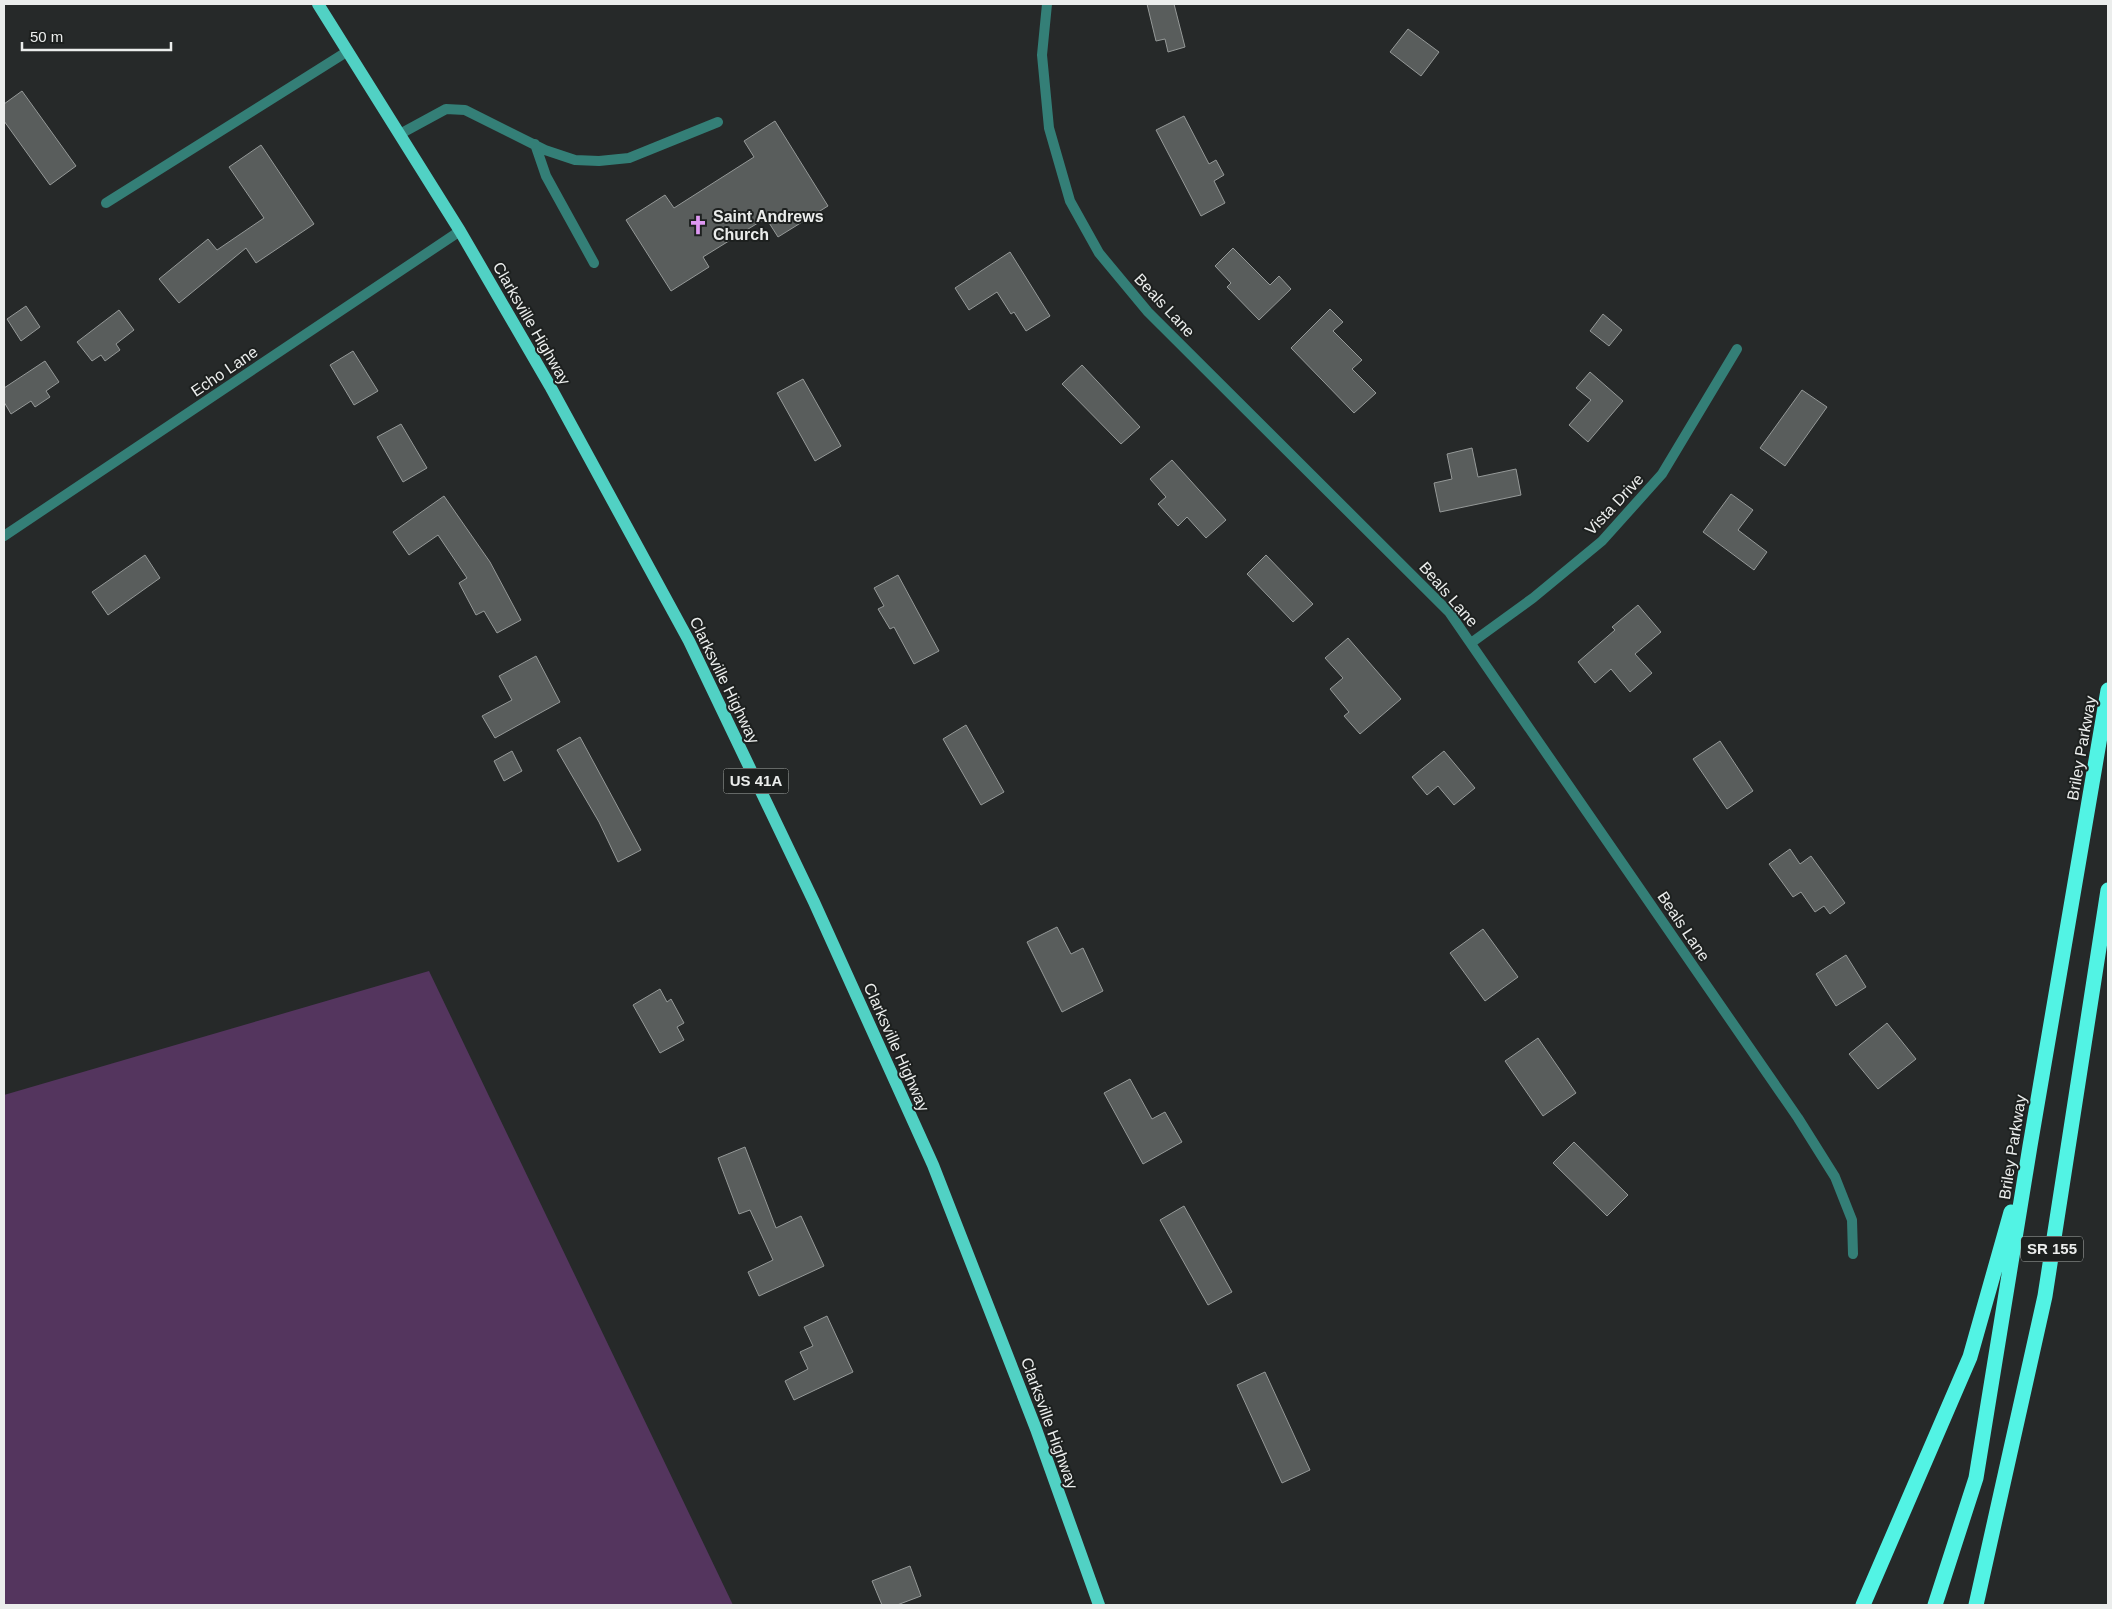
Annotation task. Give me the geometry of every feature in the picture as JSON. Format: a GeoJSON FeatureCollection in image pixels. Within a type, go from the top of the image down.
{"type":"FeatureCollection","features":[{"type":"Feature","properties":{"kind":"highway","name":"Briley Parkway"},"geometry":{"type":"LineString","coordinates":[[1935,1605],[1976,1478],[2030,1146],[2108,690]]}},
{"type":"Feature","properties":{"kind":"highway","name":"SR 155"},"geometry":{"type":"LineString","coordinates":[[1976,1605],[2044,1296],[2108,890]]}},
{"type":"Feature","properties":{"kind":"highway"},"geometry":{"type":"LineString","coordinates":[[1863,1605],[1970,1357],[2030,1146]]}},
{"type":"Feature","properties":{"kind":"main road","name":"Clarksville Highway"},"geometry":{"type":"LineString","coordinates":[[318,4],[460,230],[550,386],[689,641],[814,902],[932,1165],[1032,1420],[1099,1605]]}},
{"type":"Feature","properties":{"kind":"street","name":"Beals Lane"},"geometry":{"type":"LineString","coordinates":[[1047,4],[1042,55],[1049,128],[1070,201],[1099,253],[1148,312],[1449,612],[1798,1118],[1835,1177],[1852,1220],[1853,1254]]}},
{"type":"Feature","properties":{"kind":"street"},"geometry":{"type":"LineString","coordinates":[[106,203],[348,51]]}},
{"type":"Feature","properties":{"kind":"street"},"geometry":{"type":"LineString","coordinates":[[400,134],[446,108],[465,110],[536,144],[575,160],[599,161],[629,158],[718,122]]}},
{"type":"Feature","properties":{"kind":"street"},"geometry":{"type":"LineString","coordinates":[[536,144],[546,176],[594,264]]}},
{"type":"Feature","properties":{"kind":"street","name":"Echo Lane"},"geometry":{"type":"LineString","coordinates":[[4,536],[460,230]]}},
{"type":"Feature","properties":{"kind":"street","name":"Vista Drive"},"geometry":{"type":"LineString","coordinates":[[1470,643],[1533,598],[1608,534],[1662,474],[1737,349]]}},
{"type":"Feature","properties":{"kind":"shaded area"},"geometry":{"type":"Polygon","coordinates":[[[429,971],[733,1605],[4,1605],[4,1095],[429,971]]]}},
{"type":"Feature","properties":{"kind":"building"},"geometry":{"type":"Polygon","coordinates":[[[1147,4],[1174,4],[1185,47],[1168,52],[1165,39],[1156,41],[1147,4]]]}},
{"type":"Feature","properties":{"kind":"building"},"geometry":{"type":"Polygon","coordinates":[[[1408,29],[1439,52],[1421,76],[1390,52],[1408,29]]]}},
{"type":"Feature","properties":{"kind":"building"},"geometry":{"type":"Polygon","coordinates":[[[22,91],[76,166],[50,185],[4,121],[4,104],[22,91]]]}},
{"type":"Feature","properties":{"kind":"building"},"geometry":{"type":"Polygon","coordinates":[[[1184,116],[1209,164],[1216,160],[1224,175],[1214,181],[1225,203],[1201,216],[1156,130],[1184,116]]]}},
{"type":"Feature","properties":{"kind":"building"},"geometry":{"type":"Polygon","coordinates":[[[775,121],[828,206],[778,237],[766,218],[703,257],[709,267],[671,291],[626,220],[665,195],[674,208],[754,157],[744,141],[775,121]]]}},
{"type":"Feature","properties":{"kind":"building"},"geometry":{"type":"Polygon","coordinates":[[[261,145],[314,224],[256,263],[246,248],[179,303],[159,279],[208,239],[217,250],[264,218],[229,167],[261,145]]]}},
{"type":"Feature","properties":{"kind":"building"},"geometry":{"type":"Polygon","coordinates":[[[1233,248],[1270,285],[1279,276],[1291,289],[1259,320],[1227,287],[1231,283],[1215,266],[1233,248]]]}},
{"type":"Feature","properties":{"kind":"building"},"geometry":{"type":"Polygon","coordinates":[[[1010,252],[1050,316],[1026,331],[1014,312],[1011,314],[997,292],[969,310],[955,288],[1010,252]]]}},
{"type":"Feature","properties":{"kind":"building"},"geometry":{"type":"Polygon","coordinates":[[[26,306],[40,327],[21,341],[7,319],[26,306]]]}},
{"type":"Feature","properties":{"kind":"building"},"geometry":{"type":"Polygon","coordinates":[[[1330,309],[1343,322],[1333,331],[1362,360],[1352,369],[1376,393],[1354,413],[1291,348],[1330,309]]]}},
{"type":"Feature","properties":{"kind":"building"},"geometry":{"type":"Polygon","coordinates":[[[119,310],[134,330],[116,344],[120,350],[105,361],[101,355],[92,361],[77,342],[119,310]]]}},
{"type":"Feature","properties":{"kind":"building"},"geometry":{"type":"Polygon","coordinates":[[[1603,314],[1622,330],[1609,346],[1590,331],[1603,314]]]}},
{"type":"Feature","properties":{"kind":"building"},"geometry":{"type":"Polygon","coordinates":[[[353,351],[378,391],[354,405],[330,365],[353,351]]]}},
{"type":"Feature","properties":{"kind":"building"},"geometry":{"type":"Polygon","coordinates":[[[45,361],[59,382],[46,391],[50,397],[35,407],[31,401],[11,414],[4,402],[4,388],[45,361]]]}},
{"type":"Feature","properties":{"kind":"building"},"geometry":{"type":"Polygon","coordinates":[[[1082,365],[1140,427],[1121,444],[1062,384],[1082,365]]]}},
{"type":"Feature","properties":{"kind":"building"},"geometry":{"type":"Polygon","coordinates":[[[1590,372],[1623,401],[1588,442],[1569,425],[1591,400],[1576,388],[1590,372]]]}},
{"type":"Feature","properties":{"kind":"building"},"geometry":{"type":"Polygon","coordinates":[[[803,379],[841,446],[815,461],[777,393],[803,379]]]}},
{"type":"Feature","properties":{"kind":"building"},"geometry":{"type":"Polygon","coordinates":[[[1802,390],[1827,407],[1785,466],[1760,448],[1802,390]]]}},
{"type":"Feature","properties":{"kind":"building"},"geometry":{"type":"Polygon","coordinates":[[[401,424],[427,468],[403,482],[377,437],[401,424]]]}},
{"type":"Feature","properties":{"kind":"building"},"geometry":{"type":"Polygon","coordinates":[[[1472,448],[1478,477],[1516,469],[1521,495],[1440,512],[1434,483],[1452,479],[1447,454],[1472,448]]]}},
{"type":"Feature","properties":{"kind":"building"},"geometry":{"type":"Polygon","coordinates":[[[1172,460],[1226,520],[1206,538],[1187,517],[1178,526],[1158,504],[1166,497],[1150,479],[1172,460]]]}},
{"type":"Feature","properties":{"kind":"building"},"geometry":{"type":"Polygon","coordinates":[[[1731,494],[1753,510],[1738,530],[1767,552],[1754,570],[1703,532],[1731,494]]]}},
{"type":"Feature","properties":{"kind":"building"},"geometry":{"type":"Polygon","coordinates":[[[444,496],[490,562],[521,620],[497,633],[484,611],[476,615],[459,583],[467,578],[438,535],[409,555],[393,532],[444,496]]]}},
{"type":"Feature","properties":{"kind":"building"},"geometry":{"type":"Polygon","coordinates":[[[145,555],[160,578],[108,615],[92,592],[145,555]]]}},
{"type":"Feature","properties":{"kind":"building"},"geometry":{"type":"Polygon","coordinates":[[[1266,555],[1313,604],[1293,622],[1247,574],[1266,555]]]}},
{"type":"Feature","properties":{"kind":"building"},"geometry":{"type":"Polygon","coordinates":[[[898,575],[939,651],[914,664],[894,627],[890,629],[878,609],[884,606],[874,588],[898,575]]]}},
{"type":"Feature","properties":{"kind":"building"},"geometry":{"type":"Polygon","coordinates":[[[1638,605],[1661,632],[1635,654],[1652,673],[1630,692],[1611,669],[1595,683],[1578,662],[1615,630],[1612,627],[1638,605]]]}},
{"type":"Feature","properties":{"kind":"building"},"geometry":{"type":"Polygon","coordinates":[[[1348,638],[1401,699],[1360,734],[1344,716],[1349,712],[1330,689],[1343,678],[1325,658],[1348,638]]]}},
{"type":"Feature","properties":{"kind":"building"},"geometry":{"type":"Polygon","coordinates":[[[536,656],[560,702],[495,738],[482,716],[512,700],[499,676],[536,656]]]}},
{"type":"Feature","properties":{"kind":"building"},"geometry":{"type":"Polygon","coordinates":[[[966,725],[1004,792],[981,805],[943,739],[966,725]]]}},
{"type":"Feature","properties":{"kind":"building"},"geometry":{"type":"Polygon","coordinates":[[[580,737],[641,850],[618,862],[599,822],[557,750],[580,737]]]}},
{"type":"Feature","properties":{"kind":"building"},"geometry":{"type":"Polygon","coordinates":[[[1720,741],[1753,791],[1727,809],[1693,759],[1720,741]]]}},
{"type":"Feature","properties":{"kind":"building"},"geometry":{"type":"Polygon","coordinates":[[[512,751],[522,771],[504,781],[494,761],[512,751]]]}},
{"type":"Feature","properties":{"kind":"building"},"geometry":{"type":"Polygon","coordinates":[[[1444,751],[1475,788],[1454,805],[1438,786],[1427,795],[1412,777],[1444,751]]]}},
{"type":"Feature","properties":{"kind":"building"},"geometry":{"type":"Polygon","coordinates":[[[1790,849],[1800,864],[1811,856],[1845,903],[1830,914],[1824,906],[1815,912],[1801,892],[1793,897],[1769,864],[1790,849]]]}},
{"type":"Feature","properties":{"kind":"building"},"geometry":{"type":"Polygon","coordinates":[[[1057,927],[1071,954],[1083,948],[1103,991],[1062,1012],[1027,942],[1057,927]]]}},
{"type":"Feature","properties":{"kind":"building"},"geometry":{"type":"Polygon","coordinates":[[[1483,929],[1518,977],[1485,1001],[1450,953],[1483,929]]]}},
{"type":"Feature","properties":{"kind":"building"},"geometry":{"type":"Polygon","coordinates":[[[1846,955],[1866,987],[1836,1006],[1816,974],[1846,955]]]}},
{"type":"Feature","properties":{"kind":"building"},"geometry":{"type":"Polygon","coordinates":[[[660,989],[667,1002],[671,999],[684,1023],[677,1027],[684,1040],[660,1053],[633,1005],[660,989]]]}},
{"type":"Feature","properties":{"kind":"building"},"geometry":{"type":"Polygon","coordinates":[[[1887,1023],[1916,1059],[1878,1089],[1849,1054],[1887,1023]]]}},
{"type":"Feature","properties":{"kind":"building"},"geometry":{"type":"Polygon","coordinates":[[[1538,1038],[1576,1093],[1543,1116],[1505,1061],[1538,1038]]]}},
{"type":"Feature","properties":{"kind":"building"},"geometry":{"type":"Polygon","coordinates":[[[1130,1079],[1152,1119],[1165,1112],[1182,1142],[1143,1164],[1104,1093],[1130,1079]]]}},
{"type":"Feature","properties":{"kind":"building"},"geometry":{"type":"Polygon","coordinates":[[[1574,1142],[1628,1195],[1607,1216],[1553,1163],[1574,1142]]]}},
{"type":"Feature","properties":{"kind":"building"},"geometry":{"type":"Polygon","coordinates":[[[745,1147],[776,1228],[801,1216],[824,1266],[759,1296],[748,1272],[773,1260],[750,1210],[739,1214],[718,1158],[745,1147]]]}},
{"type":"Feature","properties":{"kind":"building"},"geometry":{"type":"Polygon","coordinates":[[[1184,1206],[1232,1292],[1208,1305],[1160,1220],[1184,1206]]]}},
{"type":"Feature","properties":{"kind":"building"},"geometry":{"type":"Polygon","coordinates":[[[827,1316],[853,1372],[794,1400],[785,1381],[808,1369],[800,1352],[813,1346],[804,1327],[827,1316]]]}},
{"type":"Feature","properties":{"kind":"building"},"geometry":{"type":"Polygon","coordinates":[[[1265,1372],[1310,1470],[1282,1483],[1237,1385],[1265,1372]]]}},
{"type":"Feature","properties":{"kind":"building"},"geometry":{"type":"Polygon","coordinates":[[[910,1566],[921,1596],[897,1605],[882,1605],[872,1581],[910,1566]]]}},
{"type":"Feature","properties":{"kind":"place","name":"Saint Andrews Church"},"geometry":{"type":"Point","coordinates":[698,225]}}]}
